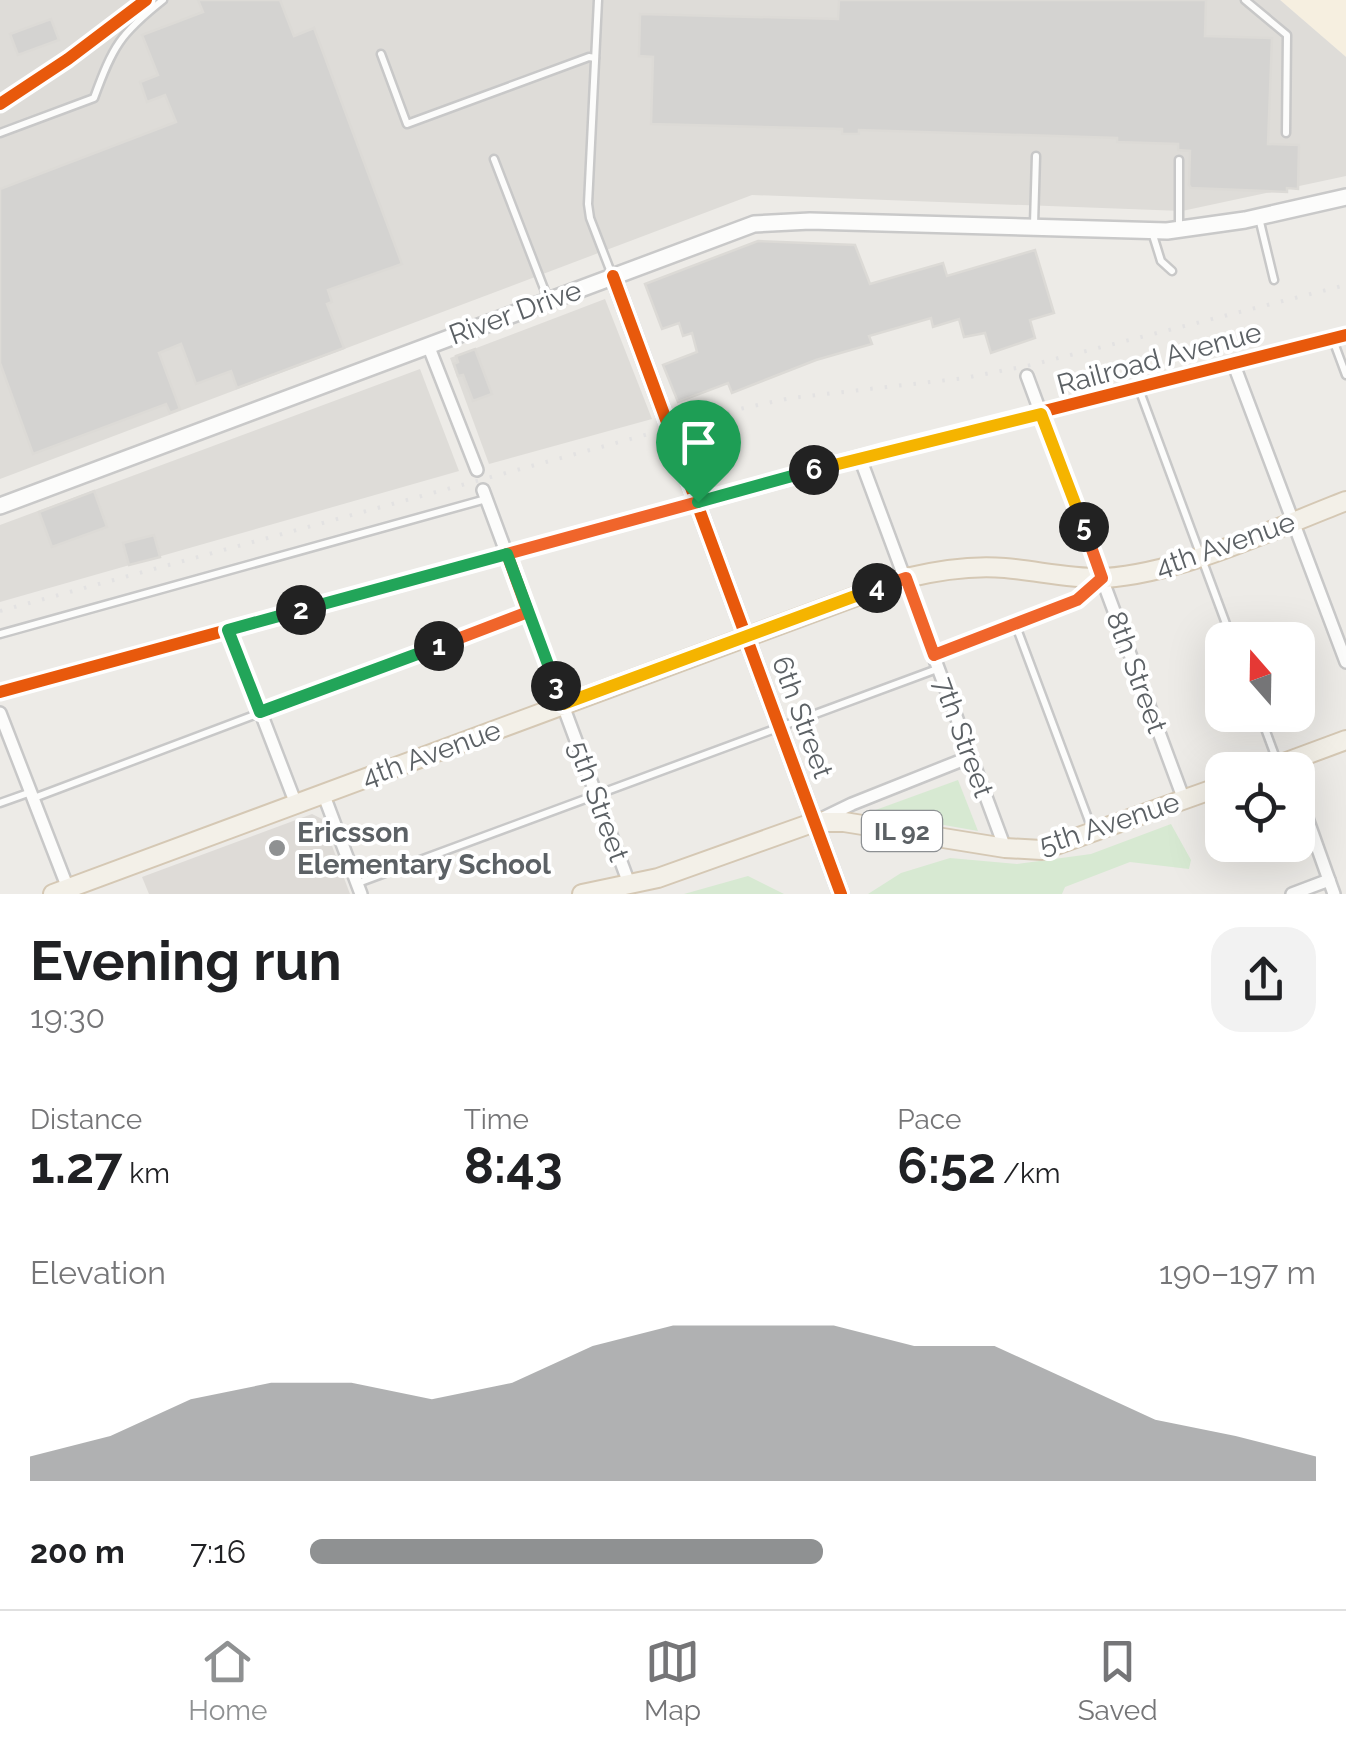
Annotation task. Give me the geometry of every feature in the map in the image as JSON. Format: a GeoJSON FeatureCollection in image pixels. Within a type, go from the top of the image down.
{"type":"FeatureCollection","features":[{"type":"Feature","properties":{"kind":"main road","name":"River Drive"},"geometry":{"type":"LineString","coordinates":[[0,506],[729,232],[783,221],[1179,230],[1346,197]]}},
{"type":"Feature","properties":{"kind":"main road","name":"4th Avenue"},"geometry":{"type":"LineString","coordinates":[[64,892],[906,578],[938,570],[982,567],[1102,578],[1152,571],[1346,501]]}},
{"type":"Feature","properties":{"kind":"main road"},"geometry":{"type":"LineString","coordinates":[[1315,753],[1346,740]]}},
{"type":"Feature","properties":{"kind":"main road","name":"5th Avenue"},"geometry":{"type":"LineString","coordinates":[[582,894],[630,886],[815,822],[844,822],[1006,848],[1042,850],[1205,792]]}},
{"type":"Feature","properties":{"kind":"street","name":"6th Street"},"geometry":{"type":"LineString","coordinates":[[613,276],[842,894]]}},
{"type":"Feature","properties":{"kind":"street","name":"Railroad Avenue"},"geometry":{"type":"LineString","coordinates":[[0,692],[860,458],[1346,336]]}},
{"type":"Feature","properties":{"kind":"street"},"geometry":{"type":"LineString","coordinates":[[428,345],[477,470]]}},
{"type":"Feature","properties":{"kind":"street"},"geometry":{"type":"LineString","coordinates":[[1234,365],[1346,662]]}},
{"type":"Feature","properties":{"kind":"street","name":"8th Street"},"geometry":{"type":"LineString","coordinates":[[1027,376],[1184,800]]}},
{"type":"Feature","properties":{"kind":"street","name":"7th Street"},"geometry":{"type":"LineString","coordinates":[[860,458],[1006,848]]}},
{"type":"Feature","properties":{"kind":"street","name":"5th Street"},"geometry":{"type":"LineString","coordinates":[[485,495],[630,886]]}},
{"type":"Feature","properties":{"kind":"street","name":"4th Avenue"},"geometry":{"type":"LineString","coordinates":[[934,655],[1077,600],[1102,578]]}},
{"type":"Feature","properties":{"kind":"street"},"geometry":{"type":"LineString","coordinates":[[228,630],[296,804]]}},
{"type":"Feature","properties":{"kind":"street"},"geometry":{"type":"LineString","coordinates":[[0,713],[64,892]]}},
{"type":"Feature","properties":{"kind":"street","name":"5th Avenue"},"geometry":{"type":"LineString","coordinates":[[815,822],[970,757]]}},
{"type":"Feature","properties":{"kind":"street"},"geometry":{"type":"LineString","coordinates":[[323,794],[359,889]]}},
{"type":"Feature","properties":{"kind":"street"},"geometry":{"type":"LineString","coordinates":[[1315,841],[1334,894]]}},
{"type":"Feature","properties":{"kind":"street"},"geometry":{"type":"LineString","coordinates":[[1292,894],[1329,880]]}},
{"type":"Feature","properties":{"kind":"lane"},"geometry":{"type":"LineString","coordinates":[[0,133],[94,98],[118,41],[130,26],[163,0]]}},
{"type":"Feature","properties":{"kind":"lane"},"geometry":{"type":"LineString","coordinates":[[598,0],[588,204],[613,276]]}},
{"type":"Feature","properties":{"kind":"lane"},"geometry":{"type":"LineString","coordinates":[[1245,0],[1288,34],[1286,132]]}},
{"type":"Feature","properties":{"kind":"lane"},"geometry":{"type":"LineString","coordinates":[[382,54],[407,124],[588,57],[595,58]]}},
{"type":"Feature","properties":{"kind":"lane"},"geometry":{"type":"LineString","coordinates":[[1034,228],[1036,156]]}},
{"type":"Feature","properties":{"kind":"lane"},"geometry":{"type":"LineString","coordinates":[[494,159],[548,300]]}},
{"type":"Feature","properties":{"kind":"lane"},"geometry":{"type":"LineString","coordinates":[[1179,160],[1179,230]]}},
{"type":"Feature","properties":{"kind":"lane"},"geometry":{"type":"LineString","coordinates":[[1259,217],[1274,280]]}},
{"type":"Feature","properties":{"kind":"lane"},"geometry":{"type":"LineString","coordinates":[[1151,231],[1161,260],[1172,270]]}},
{"type":"Feature","properties":{"kind":"lane"},"geometry":{"type":"LineString","coordinates":[[1332,339],[1346,375]]}},
{"type":"Feature","properties":{"kind":"lane"},"geometry":{"type":"LineString","coordinates":[[1139,390],[1225,622]]}},
{"type":"Feature","properties":{"kind":"lane"},"geometry":{"type":"LineString","coordinates":[[0,634],[485,495]]}},
{"type":"Feature","properties":{"kind":"lane"},"geometry":{"type":"LineString","coordinates":[[0,803],[32,795],[528,612]]}},
{"type":"Feature","properties":{"kind":"lane"},"geometry":{"type":"LineString","coordinates":[[1015,625],[1093,833]]}},
{"type":"Feature","properties":{"kind":"lane"},"geometry":{"type":"LineString","coordinates":[[359,889],[596,795],[938,668]]}},
{"type":"Feature","properties":{"kind":"shaded area"},"geometry":{"type":"Polygon","coordinates":[[[0,0],[136,0],[0,97],[0,0]]]}},
{"type":"Feature","properties":{"kind":"shaded area"},"geometry":{"type":"Polygon","coordinates":[[[155,0],[1280,0],[1346,57],[1346,176],[1182,211],[752,195],[0,479],[0,112],[40,89],[155,0]]]}},
{"type":"Feature","properties":{"kind":"shaded area"},"geometry":{"type":"Polygon","coordinates":[[[1280,0],[1346,0],[1346,57],[1280,0]]]}},
{"type":"Feature","properties":{"kind":"shaded area"},"geometry":{"type":"Polygon","coordinates":[[[605,299],[652,419],[489,464],[450,358],[605,299]]]}},
{"type":"Feature","properties":{"kind":"shaded area"},"geometry":{"type":"Polygon","coordinates":[[[420,369],[459,471],[0,602],[0,525],[420,369]]]}},
{"type":"Feature","properties":{"kind":"shaded area","name":"Ericsson Elementary School"},"geometry":{"type":"Polygon","coordinates":[[[312,814],[322,819],[350,894],[149,894],[142,877],[312,814]]]}},
{"type":"Feature","properties":{"kind":"green space"},"geometry":{"type":"Polygon","coordinates":[[[958,780],[978,831],[870,812],[958,780]]]}},
{"type":"Feature","properties":{"kind":"green space"},"geometry":{"type":"Polygon","coordinates":[[[1171,824],[1191,860],[1189,869],[1130,862],[1065,887],[1062,894],[868,894],[901,873],[950,858],[1017,864],[1091,854],[1171,824]]]}},
{"type":"Feature","properties":{"kind":"green space"},"geometry":{"type":"Polygon","coordinates":[[[748,876],[784,894],[684,894],[748,876]]]}},
{"type":"Feature","properties":{"kind":"building"},"geometry":{"type":"Polygon","coordinates":[[[198,0],[280,0],[294,36],[314,28],[402,264],[328,290],[332,302],[327,304],[344,348],[237,388],[231,371],[196,384],[181,344],[159,353],[180,409],[170,413],[166,404],[33,454],[0,363],[0,189],[176,122],[165,95],[147,102],[140,82],[158,75],[142,35],[203,12],[198,0]]]}},
{"type":"Feature","properties":{"kind":"building"},"geometry":{"type":"Polygon","coordinates":[[[839,0],[1206,0],[1205,36],[1272,38],[1268,144],[1299,145],[1298,189],[1287,188],[1287,192],[1191,188],[1190,151],[1178,150],[1178,144],[1117,142],[1117,138],[859,130],[859,134],[842,134],[842,129],[651,124],[653,57],[639,56],[640,14],[838,19],[839,0]]]}},
{"type":"Feature","properties":{"kind":"building"},"geometry":{"type":"Polygon","coordinates":[[[51,19],[59,40],[18,55],[10,34],[51,19]]]}},
{"type":"Feature","properties":{"kind":"building"},"geometry":{"type":"Polygon","coordinates":[[[758,241],[855,245],[870,284],[943,263],[947,276],[1035,250],[1054,313],[1030,320],[1035,338],[991,353],[985,333],[964,337],[959,319],[933,327],[931,318],[869,336],[872,344],[816,360],[732,393],[728,383],[678,402],[663,365],[697,352],[692,333],[683,336],[679,323],[662,329],[645,284],[758,241]]]}},
{"type":"Feature","properties":{"kind":"building"},"geometry":{"type":"Polygon","coordinates":[[[475,349],[492,394],[473,401],[454,364],[458,362],[456,356],[475,349]]]}},
{"type":"Feature","properties":{"kind":"building"},"geometry":{"type":"Polygon","coordinates":[[[94,491],[107,527],[52,547],[39,512],[94,491]]]}},
{"type":"Feature","properties":{"kind":"building"},"geometry":{"type":"Polygon","coordinates":[[[154,535],[160,557],[129,565],[123,543],[154,535]]]}},
{"type":"Feature","properties":{"kind":"railway"},"geometry":{"type":"LineString","coordinates":[[0,611],[744,408],[791,398],[965,378],[1031,365],[1346,285]]}},
{"type":"Feature","properties":{"kind":"cycle path"},"geometry":{"type":"LineString","coordinates":[[0,104],[146,0]]}},
{"type":"Feature","properties":{"kind":"cycle path"},"geometry":{"type":"LineString","coordinates":[[613,276],[841,894]]}},
{"type":"Feature","properties":{"kind":"cycle path"},"geometry":{"type":"LineString","coordinates":[[0,692],[882,452],[1346,335]]}},
{"type":"Feature","properties":{"kind":"place","name":"Ericsson Elementary School"},"geometry":{"type":"Point","coordinates":[277,848]}},
{"type":"Feature","properties":{"kind":"route"},"geometry":{"type":"LineString","coordinates":[[698,502],[507,554],[528,612],[260,712],[228,630],[507,554],[563,704],[906,578],[934,655],[1077,600],[1102,578],[1041,414],[698,502]]}}]}
